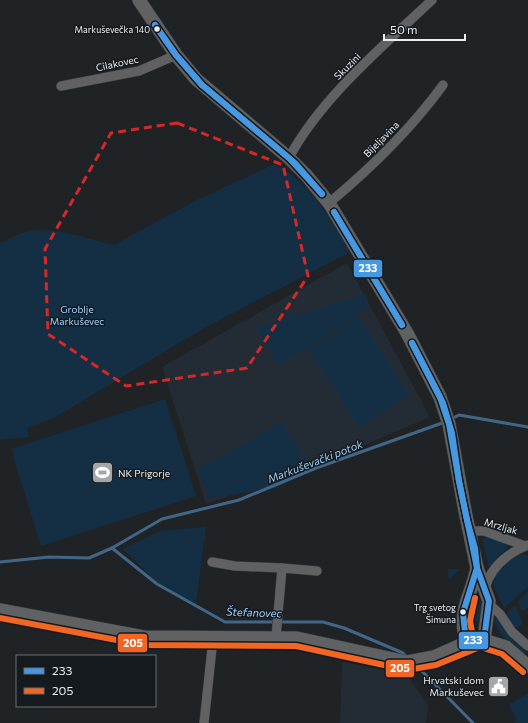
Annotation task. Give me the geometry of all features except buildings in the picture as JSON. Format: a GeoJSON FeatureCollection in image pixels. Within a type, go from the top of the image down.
{"type":"FeatureCollection","features":[{"type":"Feature","properties":{"kind":"main road"},"geometry":{"type":"LineString","coordinates":[[139,0],[176,55],[202,85],[289,158],[306,175],[329,203],[408,333],[440,396],[448,419],[477,568],[488,597],[484,640]]}},
{"type":"Feature","properties":{"kind":"main road"},"geometry":{"type":"LineString","coordinates":[[466,643],[462,621],[467,596],[477,568]]}},
{"type":"Feature","properties":{"kind":"main road"},"geometry":{"type":"LineString","coordinates":[[467,596],[478,594],[488,597]]}},
{"type":"Feature","properties":{"kind":"main road"},"geometry":{"type":"LineString","coordinates":[[0,610],[144,638],[213,639],[277,633],[407,662],[422,660],[446,653],[475,640],[484,640],[506,647],[528,666]]}},
{"type":"Feature","properties":{"kind":"street","name":"Skuzini"},"geometry":{"type":"LineString","coordinates":[[289,158],[305,132],[346,82],[432,0]]}},
{"type":"Feature","properties":{"kind":"street","name":"Cilakovec"},"geometry":{"type":"LineString","coordinates":[[61,86],[139,71],[176,55]]}},
{"type":"Feature","properties":{"kind":"street","name":"Bijeljavina"},"geometry":{"type":"LineString","coordinates":[[329,203],[390,147],[422,114],[443,85]]}},
{"type":"Feature","properties":{"kind":"street","name":"Mrzljak"},"geometry":{"type":"LineString","coordinates":[[470,531],[484,531],[527,545]]}},
{"type":"Feature","properties":{"kind":"street","name":"Mrzljak"},"geometry":{"type":"LineString","coordinates":[[488,597],[489,577],[498,564],[527,545]]}},
{"type":"Feature","properties":{"kind":"street"},"geometry":{"type":"LineString","coordinates":[[212,562],[235,566],[318,571]]}},
{"type":"Feature","properties":{"kind":"street"},"geometry":{"type":"LineString","coordinates":[[277,633],[282,568]]}},
{"type":"Feature","properties":{"kind":"street"},"geometry":{"type":"LineString","coordinates":[[488,597],[512,632],[528,646]]}},
{"type":"Feature","properties":{"kind":"street"},"geometry":{"type":"LineString","coordinates":[[204,723],[213,639]]}},
{"type":"Feature","properties":{"kind":"highlighted area"},"geometry":{"type":"Polygon","coordinates":[[[177,123],[283,165],[308,276],[247,368],[126,386],[48,334],[45,249],[111,133],[177,123]]]}},
{"type":"Feature","properties":{"kind":"shaded area"},"geometry":{"type":"Polygon","coordinates":[[[347,263],[430,417],[322,463],[206,504],[162,367],[347,263]]]}},
{"type":"Feature","properties":{"kind":"shaded area"},"geometry":{"type":"Polygon","coordinates":[[[342,662],[406,674],[428,705],[426,723],[340,723],[342,662]]]}},
{"type":"Feature","properties":{"kind":"green space","name":"Groblje Markuševec"},"geometry":{"type":"Polygon","coordinates":[[[275,164],[299,181],[309,192],[327,214],[350,252],[204,328],[52,419],[27,428],[29,437],[0,440],[0,243],[20,234],[43,230],[67,233],[114,245],[199,199],[275,164]]]}},
{"type":"Feature","properties":{"kind":"green space"},"geometry":{"type":"Polygon","coordinates":[[[365,294],[368,299],[366,302],[369,307],[279,366],[256,327],[365,294]]]}},
{"type":"Feature","properties":{"kind":"green space"},"geometry":{"type":"Polygon","coordinates":[[[358,316],[409,395],[359,428],[308,349],[358,316]]]}},
{"type":"Feature","properties":{"kind":"green space","name":"NK Prigorje"},"geometry":{"type":"Polygon","coordinates":[[[165,399],[196,496],[41,546],[11,449],[165,399]]]}},
{"type":"Feature","properties":{"kind":"green space"},"geometry":{"type":"Polygon","coordinates":[[[280,421],[313,469],[276,488],[209,498],[198,467],[222,457],[280,421]]]}},
{"type":"Feature","properties":{"kind":"green space"},"geometry":{"type":"Polygon","coordinates":[[[206,527],[196,603],[164,589],[123,549],[160,531],[206,527]]]}},
{"type":"Feature","properties":{"kind":"green space"},"geometry":{"type":"Polygon","coordinates":[[[489,537],[507,543],[507,549],[498,556],[489,567],[482,538],[489,537]]]}},
{"type":"Feature","properties":{"kind":"green space"},"geometry":{"type":"Polygon","coordinates":[[[519,555],[528,555],[528,587],[504,608],[493,585],[494,580],[498,572],[511,559],[519,555]]]}},
{"type":"Feature","properties":{"kind":"green space"},"geometry":{"type":"Polygon","coordinates":[[[448,569],[461,569],[449,579],[448,569]]]}},
{"type":"Feature","properties":{"kind":"green space"},"geometry":{"type":"Polygon","coordinates":[[[528,591],[528,608],[521,611],[518,602],[528,591]]]}},
{"type":"Feature","properties":{"kind":"green space"},"geometry":{"type":"Polygon","coordinates":[[[478,601],[483,603],[483,613],[478,621],[471,622],[469,619],[470,612],[472,607],[478,601]]]}},
{"type":"Feature","properties":{"kind":"green space"},"geometry":{"type":"Polygon","coordinates":[[[515,605],[523,624],[514,628],[507,613],[515,605]]]}},
{"type":"Feature","properties":{"kind":"green space"},"geometry":{"type":"Polygon","coordinates":[[[496,618],[508,634],[522,646],[528,658],[512,646],[499,631],[494,619],[496,618]]]}},
{"type":"Feature","properties":{"kind":"green space"},"geometry":{"type":"Polygon","coordinates":[[[528,693],[528,723],[514,723],[517,720],[509,705],[528,693]]]}},
{"type":"Feature","properties":{"kind":"waterway","name":"Markuševački potok"},"geometry":{"type":"LineString","coordinates":[[451,419],[459,415],[528,427]]}},
{"type":"Feature","properties":{"kind":"waterway","name":"Markuševački potok"},"geometry":{"type":"LineString","coordinates":[[112,548],[162,519],[239,500],[316,468],[445,422]]}},
{"type":"Feature","properties":{"kind":"waterway","name":"Štefanovec"},"geometry":{"type":"LineString","coordinates":[[0,562],[49,557],[89,558],[112,548],[157,584],[225,622],[323,622],[344,628],[403,653],[408,658]]}},
{"type":"Feature","properties":{"kind":"waterway","name":"Štefanovec"},"geometry":{"type":"LineString","coordinates":[[415,664],[473,723]]}},
{"type":"Feature","properties":{"kind":"transit line","name":"233"},"geometry":{"type":"LineString","coordinates":[[155,25],[176,55],[202,85]]}},
{"type":"Feature","properties":{"kind":"transit line","name":"233"},"geometry":{"type":"LineString","coordinates":[[155,25],[176,55],[202,85]]}},
{"type":"Feature","properties":{"kind":"transit line","name":"233"},"geometry":{"type":"LineString","coordinates":[[202,85],[239,116]]}},
{"type":"Feature","properties":{"kind":"transit line","name":"233"},"geometry":{"type":"LineString","coordinates":[[202,85],[239,116]]}},
{"type":"Feature","properties":{"kind":"transit line","name":"233"},"geometry":{"type":"LineString","coordinates":[[239,116],[295,163],[322,194]]}},
{"type":"Feature","properties":{"kind":"transit line","name":"233"},"geometry":{"type":"LineString","coordinates":[[239,116],[289,158],[322,194]]}},
{"type":"Feature","properties":{"kind":"transit line","name":"233"},"geometry":{"type":"LineString","coordinates":[[334,212],[402,325]]}},
{"type":"Feature","properties":{"kind":"transit line","name":"233"},"geometry":{"type":"LineString","coordinates":[[334,212],[402,325]]}},
{"type":"Feature","properties":{"kind":"transit line","name":"233"},"geometry":{"type":"LineString","coordinates":[[412,343],[443,403],[452,433],[459,481]]}},
{"type":"Feature","properties":{"kind":"transit line","name":"233"},"geometry":{"type":"LineString","coordinates":[[412,343],[440,397],[449,424],[459,481]]}},
{"type":"Feature","properties":{"kind":"transit line","name":"233"},"geometry":{"type":"LineString","coordinates":[[459,481],[467,520]]}},
{"type":"Feature","properties":{"kind":"transit line","name":"233"},"geometry":{"type":"LineString","coordinates":[[459,481],[467,520]]}},
{"type":"Feature","properties":{"kind":"transit line","name":"233"},"geometry":{"type":"LineString","coordinates":[[467,520],[475,548],[477,568]]}},
{"type":"Feature","properties":{"kind":"transit line","name":"233"},"geometry":{"type":"LineString","coordinates":[[467,520],[477,568]]}},
{"type":"Feature","properties":{"kind":"transit line","name":"233"},"geometry":{"type":"LineString","coordinates":[[477,568],[489,601],[484,640],[475,640],[466,643],[463,613],[477,568]]}},
{"type":"Feature","properties":{"kind":"transit line","name":"205"},"geometry":{"type":"LineString","coordinates":[[474,642],[470,621],[475,598]]}},
{"type":"Feature","properties":{"kind":"transit line","name":"205"},"geometry":{"type":"LineString","coordinates":[[0,618],[143,645],[296,646],[407,670],[436,665],[480,647],[502,654],[523,672]]}},
{"type":"Feature","properties":{"kind":"place","name":"Markuševečka 140"},"geometry":{"type":"Point","coordinates":[157,29]}},
{"type":"Feature","properties":{"kind":"place","name":"NK Prigorje"},"geometry":{"type":"Point","coordinates":[103,473]}},
{"type":"Feature","properties":{"kind":"place","name":"Trg svetog Šimuna"},"geometry":{"type":"Point","coordinates":[463,612]}},
{"type":"Feature","properties":{"kind":"place","name":"Hrvatski dom Markuševec"},"geometry":{"type":"Point","coordinates":[499,686]}}]}
